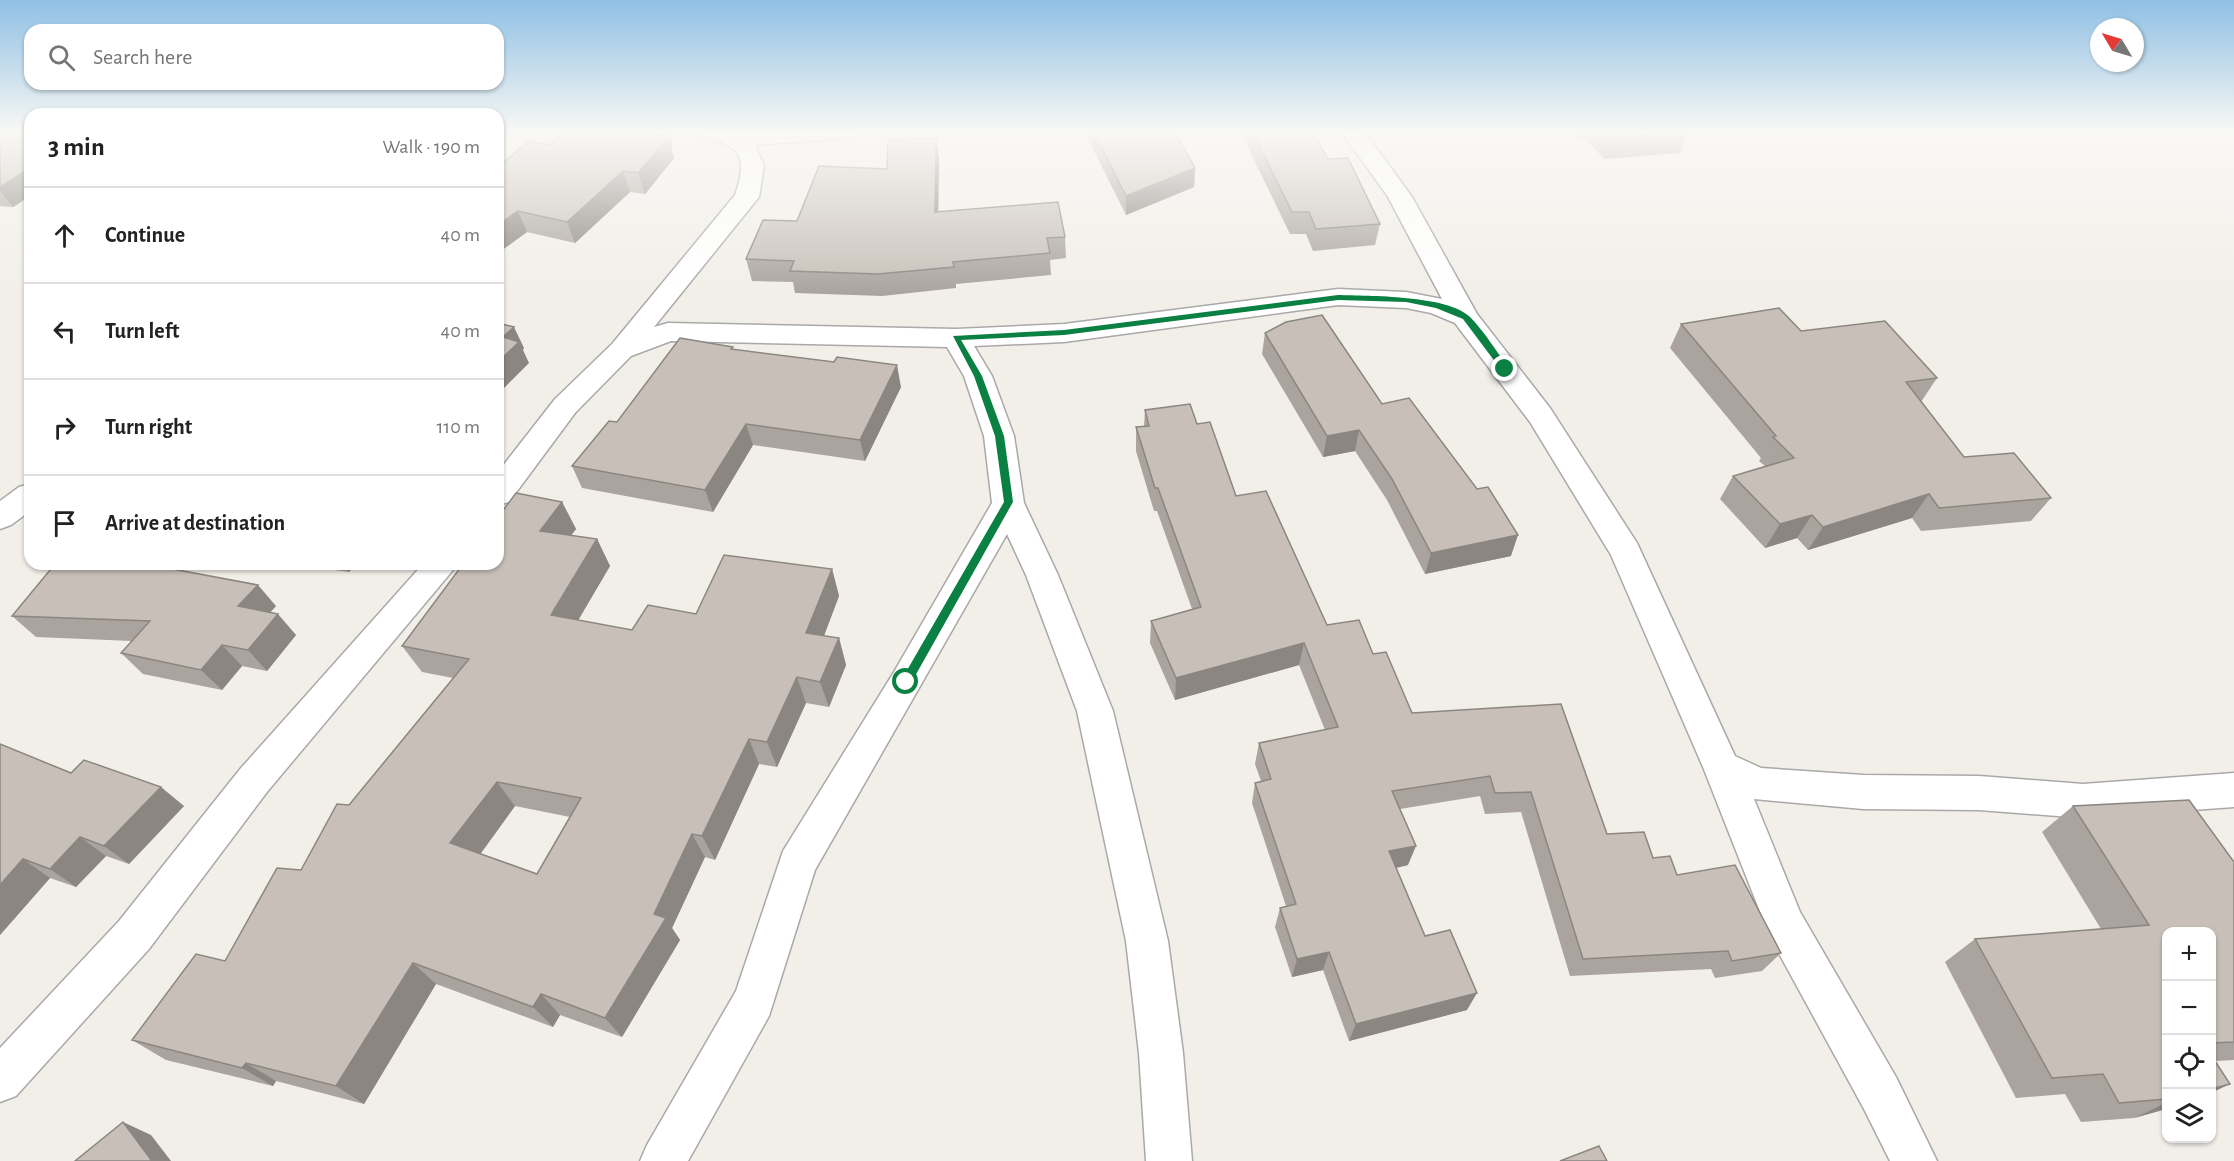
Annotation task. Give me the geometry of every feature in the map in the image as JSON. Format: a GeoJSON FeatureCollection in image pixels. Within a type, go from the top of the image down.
{"type":"FeatureCollection","features":[{"type":"Feature","properties":{"kind":"street"},"geometry":{"type":"LineString","coordinates":[[504,486],[565,406],[621,350],[747,197],[752,185]]}},
{"type":"Feature","properties":{"kind":"street"},"geometry":{"type":"LineString","coordinates":[[1390,185],[1421,235],[1466,317],[1540,415],[1626,552],[1722,767],[1784,923],[1880,1093],[1914,1161]]}},
{"type":"Feature","properties":{"kind":"street"},"geometry":{"type":"LineString","coordinates":[[621,350],[668,332],[956,338],[1064,333],[1338,297],[1406,300],[1438,306],[1466,317]]}},
{"type":"Feature","properties":{"kind":"street"},"geometry":{"type":"LineString","coordinates":[[956,338],[978,376],[999,436],[1008,502],[1042,575],[1095,711],[1148,941],[1161,1053],[1168,1161]]}},
{"type":"Feature","properties":{"kind":"street"},"geometry":{"type":"LineString","coordinates":[[0,517],[24,499]]}},
{"type":"Feature","properties":{"kind":"street"},"geometry":{"type":"LineString","coordinates":[[663,1161],[753,1001],[797,864],[906,682],[1008,502]]}},
{"type":"Feature","properties":{"kind":"street"},"geometry":{"type":"LineString","coordinates":[[0,1080],[134,935],[254,780],[437,570]]}},
{"type":"Feature","properties":{"kind":"street"},"geometry":{"type":"LineString","coordinates":[[1722,767],[1757,784],[1863,792],[1979,793],[2083,801],[2234,790]]}},
{"type":"Feature","properties":{"kind":"building"},"geometry":{"type":"Polygon","coordinates":[[[504,185],[607,185],[567,222],[518,211],[504,221],[504,185]]]}},
{"type":"Feature","properties":{"kind":"building"},"geometry":{"type":"Polygon","coordinates":[[[811,185],[935,185],[935,212],[1058,202],[1065,237],[1047,238],[1050,253],[953,262],[954,267],[878,274],[790,271],[794,261],[746,259],[763,220],[797,221],[811,185]]]}},
{"type":"Feature","properties":{"kind":"building"},"geometry":{"type":"Polygon","coordinates":[[[1121,185],[1153,185],[1126,196],[1121,185]]]}},
{"type":"Feature","properties":{"kind":"building"},"geometry":{"type":"Polygon","coordinates":[[[1279,185],[1361,185],[1380,224],[1316,229],[1309,212],[1292,212],[1279,185]]]}},
{"type":"Feature","properties":{"kind":"building"},"geometry":{"type":"Polygon","coordinates":[[[1779,308],[1801,331],[1885,321],[1937,378],[1906,382],[1964,457],[2014,453],[2051,498],[1939,508],[1929,494],[1823,527],[1812,515],[1780,524],[1733,476],[1794,458],[1773,437],[1776,436],[1681,324],[1779,308]]]}},
{"type":"Feature","properties":{"kind":"building"},"geometry":{"type":"Polygon","coordinates":[[[1322,315],[1382,404],[1409,398],[1477,489],[1488,487],[1518,535],[1431,553],[1392,479],[1359,430],[1327,436],[1265,333],[1286,322],[1322,315]]]}},
{"type":"Feature","properties":{"kind":"building"},"geometry":{"type":"Polygon","coordinates":[[[504,324],[514,327],[504,336],[504,324]]]}},
{"type":"Feature","properties":{"kind":"building"},"geometry":{"type":"Polygon","coordinates":[[[504,337],[519,342],[504,356],[504,337]]]}},
{"type":"Feature","properties":{"kind":"building"},"geometry":{"type":"Polygon","coordinates":[[[680,338],[733,347],[731,349],[834,362],[837,357],[897,365],[860,440],[746,424],[705,490],[572,466],[609,421],[617,422],[680,338]]]}},
{"type":"Feature","properties":{"kind":"building"},"geometry":{"type":"Polygon","coordinates":[[[1190,404],[1197,424],[1210,422],[1236,496],[1266,491],[1327,625],[1359,620],[1373,654],[1386,652],[1412,713],[1561,704],[1607,834],[1644,832],[1653,858],[1670,856],[1677,875],[1735,865],[1781,953],[1732,961],[1728,951],[1583,959],[1531,792],[1495,793],[1490,776],[1392,791],[1416,846],[1389,851],[1425,936],[1450,930],[1477,993],[1356,1024],[1329,952],[1297,959],[1280,908],[1296,904],[1255,783],[1271,779],[1259,743],[1338,727],[1304,643],[1176,678],[1151,621],[1201,607],[1158,488],[1155,488],[1136,427],[1149,426],[1145,410],[1190,404]]]}},
{"type":"Feature","properties":{"kind":"building"},"geometry":{"type":"Polygon","coordinates":[[[516,493],[562,502],[540,531],[597,539],[551,615],[632,630],[648,605],[696,614],[724,555],[832,569],[806,633],[839,638],[820,682],[797,677],[767,742],[749,739],[702,836],[692,834],[654,914],[666,918],[605,1018],[541,994],[533,1007],[413,963],[336,1086],[246,1063],[242,1068],[132,1040],[196,954],[225,961],[277,868],[301,870],[337,804],[349,805],[469,659],[402,646],[459,570],[504,570],[504,509],[516,493]],[[497,782],[450,843],[537,874],[581,798],[497,782]]]}},
{"type":"Feature","properties":{"kind":"building"},"geometry":{"type":"Polygon","coordinates":[[[50,570],[178,570],[258,585],[238,606],[278,614],[248,650],[222,645],[201,670],[121,653],[150,621],[12,616],[50,570]]]}},
{"type":"Feature","properties":{"kind":"building"},"geometry":{"type":"Polygon","coordinates":[[[0,744],[71,773],[84,760],[161,787],[104,846],[80,837],[50,869],[23,859],[0,885],[0,744]]]}},
{"type":"Feature","properties":{"kind":"building"},"geometry":{"type":"Polygon","coordinates":[[[2189,800],[2234,862],[2234,1042],[2216,1043],[2216,927],[2162,927],[2162,1099],[2119,1103],[2103,1074],[2052,1078],[1975,939],[2149,925],[2073,806],[2189,800]]]}},
{"type":"Feature","properties":{"kind":"building"},"geometry":{"type":"Polygon","coordinates":[[[2216,1063],[2230,1084],[2216,1088],[2216,1063]]]}},
{"type":"Feature","properties":{"kind":"building"},"geometry":{"type":"Polygon","coordinates":[[[123,1122],[152,1161],[75,1161],[123,1122]]]}},
{"type":"Feature","properties":{"kind":"building"},"geometry":{"type":"Polygon","coordinates":[[[1599,1146],[1607,1161],[1560,1161],[1599,1146]]]}},
{"type":"Feature","properties":{"kind":"route"},"geometry":{"type":"LineString","coordinates":[[906,682],[1008,502],[999,436],[978,376],[956,338],[1064,333],[1239,308],[1338,297],[1406,300],[1438,306],[1466,317],[1505,369]]}}]}
